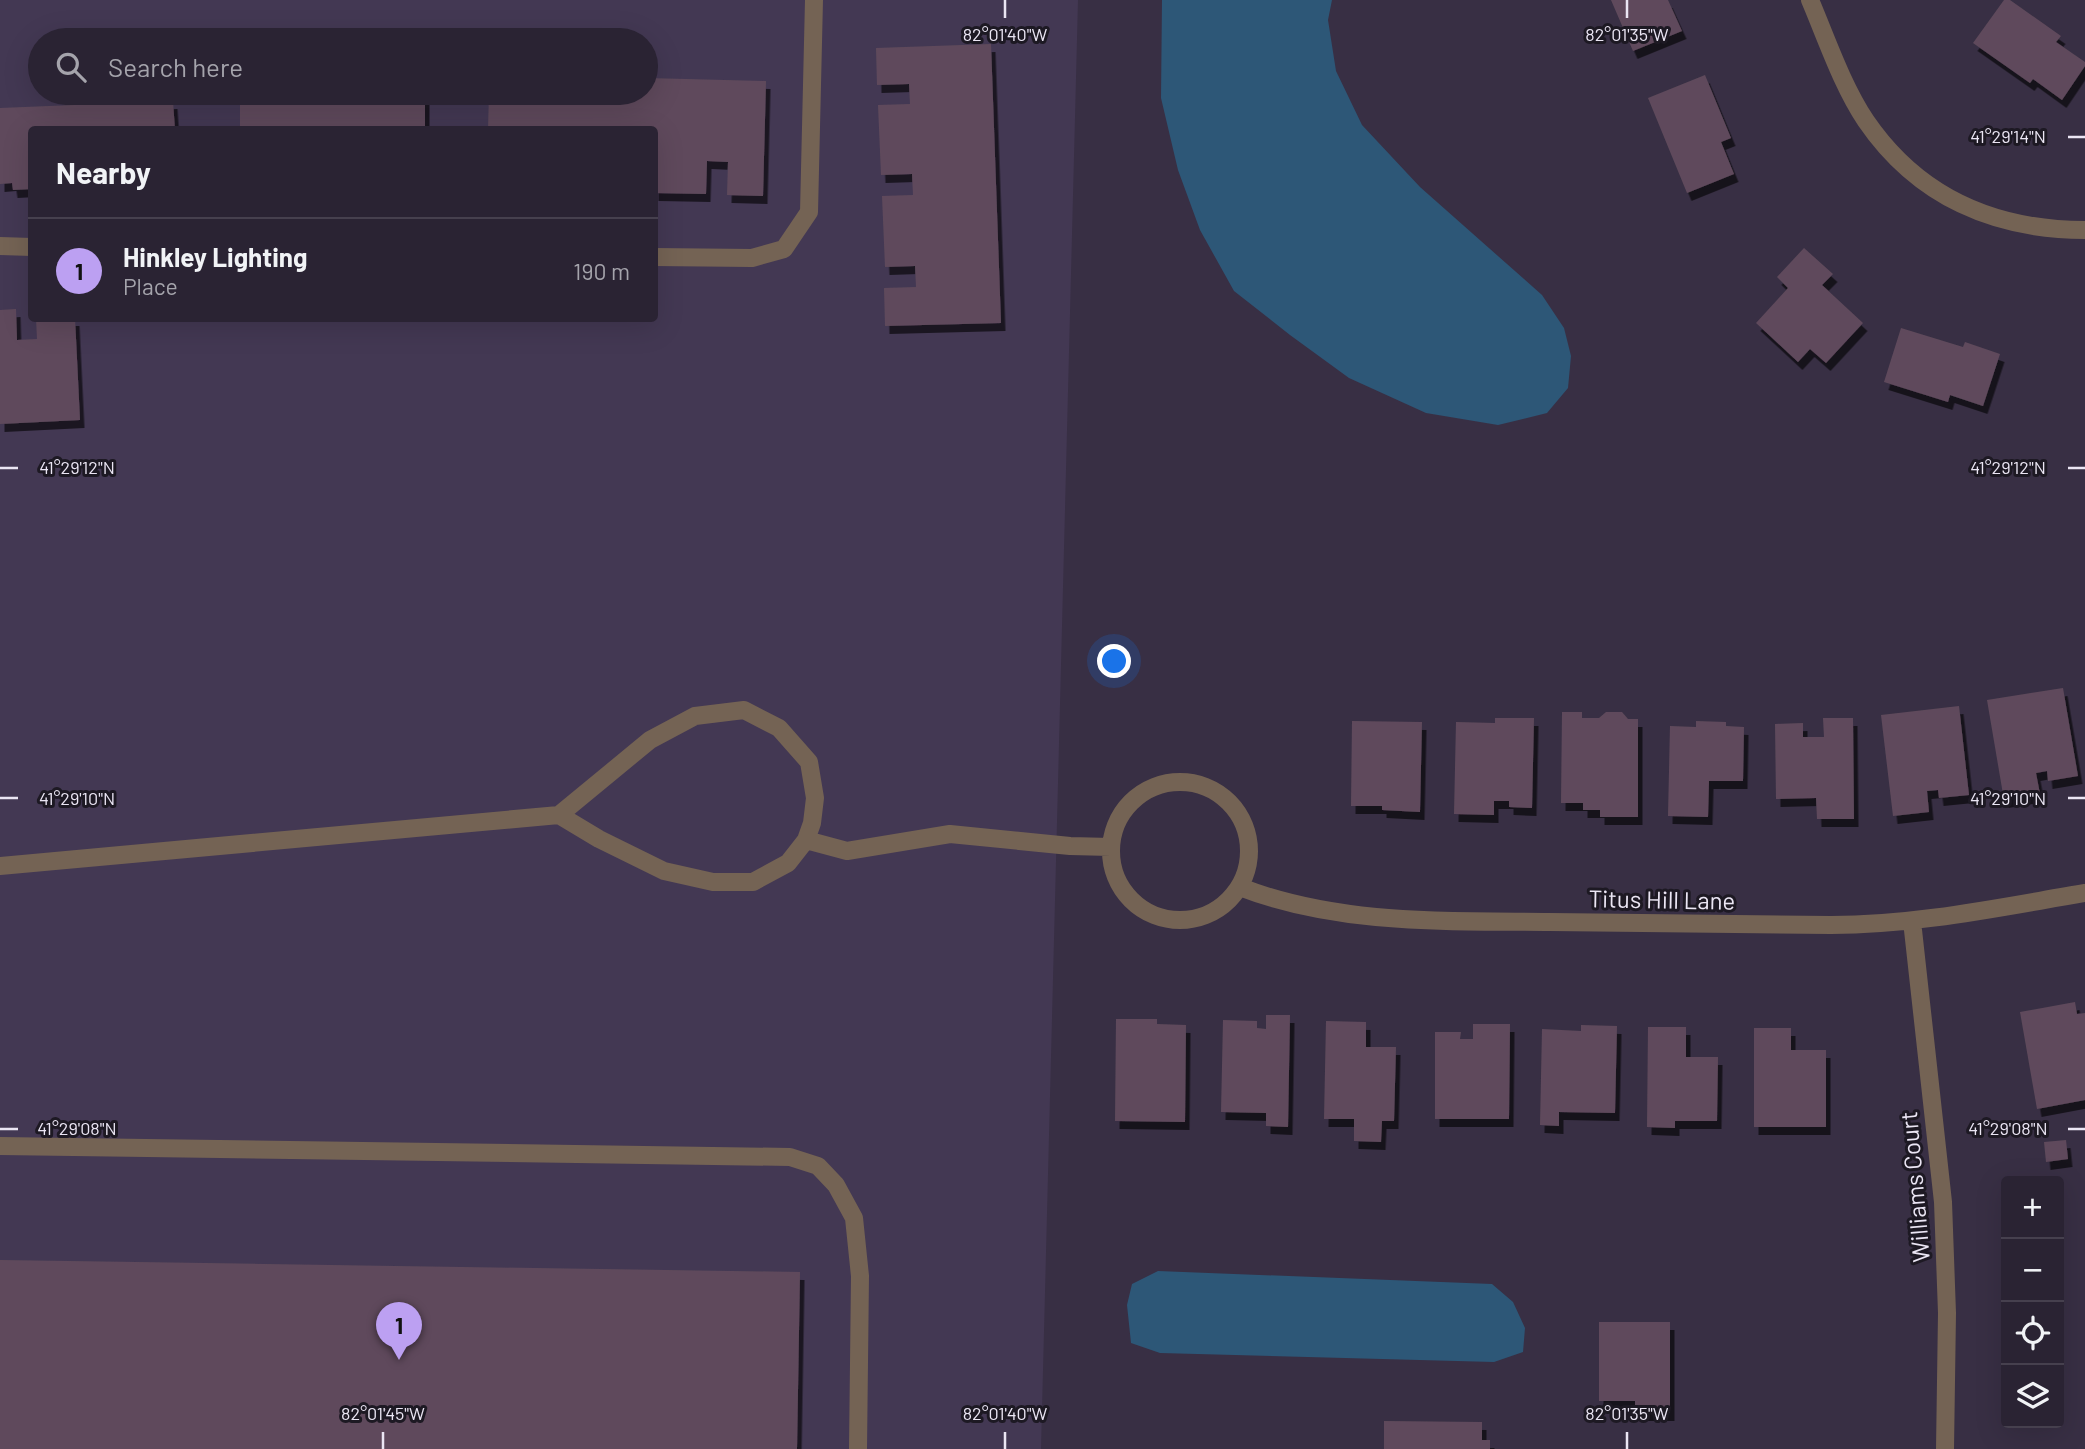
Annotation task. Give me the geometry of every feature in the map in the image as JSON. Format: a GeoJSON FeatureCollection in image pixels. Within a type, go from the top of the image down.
{"type":"FeatureCollection","features":[{"type":"Feature","properties":{"kind":"street"},"geometry":{"type":"LineString","coordinates":[[658,257],[752,258],[784,249],[809,212],[814,0]]}},
{"type":"Feature","properties":{"kind":"street"},"geometry":{"type":"LineString","coordinates":[[1810,0],[1866,120],[1907,169],[1942,194],[1980,213],[2021,225],[2085,230]]}},
{"type":"Feature","properties":{"kind":"street"},"geometry":{"type":"LineString","coordinates":[[0,246],[28,247]]}},
{"type":"Feature","properties":{"kind":"street"},"geometry":{"type":"LineString","coordinates":[[0,866],[559,815],[650,740],[695,716],[744,710],[779,728],[809,762],[815,799],[812,824],[806,839],[788,863],[753,882],[713,882],[664,871],[599,839],[559,815]]}},
{"type":"Feature","properties":{"kind":"street"},"geometry":{"type":"LineString","coordinates":[[1176,781],[1209,787],[1235,808],[1244,822],[1249,838],[1250,855],[1240,887],[1230,900],[1217,910],[1201,917],[1168,919],[1152,914],[1126,894],[1117,879],[1111,847],[1114,830],[1121,815],[1144,791],[1160,785],[1176,781]]}},
{"type":"Feature","properties":{"kind":"street"},"geometry":{"type":"LineString","coordinates":[[806,839],[847,852],[950,834],[1070,846],[1111,847]]}},
{"type":"Feature","properties":{"kind":"street","name":"Titus Hill Lane"},"geometry":{"type":"LineString","coordinates":[[1240,887],[1298,905],[1368,916],[1444,921],[1867,925],[1912,921],[2085,893]]}},
{"type":"Feature","properties":{"kind":"street","name":"Williams Court"},"geometry":{"type":"LineString","coordinates":[[1912,921],[1943,1202],[1947,1314],[1945,1449]]}},
{"type":"Feature","properties":{"kind":"street"},"geometry":{"type":"LineString","coordinates":[[0,1146],[790,1157],[818,1166],[836,1185],[854,1218],[860,1276],[858,1449]]}},
{"type":"Feature","properties":{"kind":"shaded area"},"geometry":{"type":"Polygon","coordinates":[[[0,0],[1078,0],[1041,1449],[0,1449],[0,0]]]}},
{"type":"Feature","properties":{"kind":"water"},"geometry":{"type":"Polygon","coordinates":[[[1162,0],[1332,0],[1328,20],[1336,71],[1362,125],[1420,187],[1542,295],[1564,328],[1571,356],[1568,388],[1547,413],[1498,425],[1426,413],[1349,378],[1234,291],[1200,230],[1178,170],[1161,98],[1162,0]]]}},
{"type":"Feature","properties":{"kind":"water"},"geometry":{"type":"Polygon","coordinates":[[[1158,1271],[1492,1284],[1513,1302],[1525,1328],[1523,1352],[1494,1362],[1160,1353],[1131,1343],[1127,1305],[1132,1284],[1158,1271]]]}},
{"type":"Feature","properties":{"kind":"building"},"geometry":{"type":"Polygon","coordinates":[[[1611,0],[1668,0],[1682,31],[1633,51],[1611,0]]]}},
{"type":"Feature","properties":{"kind":"building"},"geometry":{"type":"Polygon","coordinates":[[[2004,0],[2010,0],[2061,36],[2056,42],[2085,62],[2062,100],[2033,79],[2030,83],[1973,43],[2004,0]]]}},
{"type":"Feature","properties":{"kind":"building"},"geometry":{"type":"Polygon","coordinates":[[[991,44],[1001,323],[885,326],[884,288],[916,287],[915,266],[885,267],[882,196],[913,195],[912,174],[881,175],[878,105],[910,104],[909,84],[877,85],[876,48],[991,44]]]}},
{"type":"Feature","properties":{"kind":"building"},"geometry":{"type":"Polygon","coordinates":[[[1705,75],[1731,138],[1721,142],[1734,174],[1687,193],[1648,98],[1705,75]]]}},
{"type":"Feature","properties":{"kind":"building"},"geometry":{"type":"Polygon","coordinates":[[[658,78],[766,81],[763,196],[727,195],[728,162],[707,161],[706,194],[658,193],[658,126],[488,126],[489,105],[658,105],[658,78]]]}},
{"type":"Feature","properties":{"kind":"building"},"geometry":{"type":"Polygon","coordinates":[[[173,105],[175,126],[28,126],[28,189],[13,190],[12,183],[0,184],[0,108],[173,105]]]}},
{"type":"Feature","properties":{"kind":"building"},"geometry":{"type":"Polygon","coordinates":[[[240,105],[425,105],[425,126],[240,126],[240,105]]]}},
{"type":"Feature","properties":{"kind":"building"},"geometry":{"type":"Polygon","coordinates":[[[1804,248],[1833,274],[1822,285],[1863,323],[1826,363],[1810,349],[1798,362],[1756,323],[1788,288],[1777,277],[1804,248]]]}},
{"type":"Feature","properties":{"kind":"building"},"geometry":{"type":"Polygon","coordinates":[[[16,309],[17,340],[37,339],[36,322],[75,322],[80,420],[0,424],[0,310],[16,309]]]}},
{"type":"Feature","properties":{"kind":"building"},"geometry":{"type":"Polygon","coordinates":[[[1901,328],[1963,347],[1965,342],[2000,354],[1983,406],[1950,395],[1948,402],[1884,382],[1901,328]]]}},
{"type":"Feature","properties":{"kind":"building"},"geometry":{"type":"Polygon","coordinates":[[[2063,688],[2078,776],[2048,781],[2047,771],[2036,773],[2040,794],[2004,800],[1987,700],[2063,688]]]}},
{"type":"Feature","properties":{"kind":"building"},"geometry":{"type":"Polygon","coordinates":[[[1959,706],[1969,795],[1939,798],[1938,790],[1927,791],[1929,812],[1893,816],[1881,715],[1959,706]]]}},
{"type":"Feature","properties":{"kind":"building"},"geometry":{"type":"Polygon","coordinates":[[[1562,712],[1582,712],[1582,718],[1599,718],[1606,712],[1622,712],[1628,719],[1638,719],[1638,817],[1600,817],[1600,810],[1583,810],[1583,803],[1561,803],[1562,712]]]}},
{"type":"Feature","properties":{"kind":"building"},"geometry":{"type":"Polygon","coordinates":[[[1495,718],[1534,718],[1532,808],[1509,807],[1509,801],[1494,801],[1494,815],[1454,814],[1456,722],[1495,723],[1495,718]]]}},
{"type":"Feature","properties":{"kind":"building"},"geometry":{"type":"Polygon","coordinates":[[[1823,718],[1853,718],[1854,819],[1817,819],[1816,798],[1776,799],[1775,724],[1803,723],[1803,737],[1824,737],[1823,718]]]}},
{"type":"Feature","properties":{"kind":"building"},"geometry":{"type":"Polygon","coordinates":[[[1352,721],[1422,722],[1420,812],[1382,810],[1382,806],[1351,806],[1352,721]]]}},
{"type":"Feature","properties":{"kind":"building"},"geometry":{"type":"Polygon","coordinates":[[[1696,721],[1726,722],[1726,726],[1744,727],[1743,781],[1709,781],[1708,817],[1668,816],[1670,726],[1696,727],[1696,721]]]}},
{"type":"Feature","properties":{"kind":"building"},"geometry":{"type":"Polygon","coordinates":[[[2075,1002],[2077,1014],[2085,1013],[2085,1100],[2037,1109],[2020,1012],[2075,1002]]]}},
{"type":"Feature","properties":{"kind":"building"},"geometry":{"type":"Polygon","coordinates":[[[1266,1015],[1290,1015],[1288,1127],[1266,1126],[1266,1113],[1221,1112],[1223,1020],[1257,1021],[1257,1028],[1266,1029],[1266,1015]]]}},
{"type":"Feature","properties":{"kind":"building"},"geometry":{"type":"Polygon","coordinates":[[[1116,1019],[1157,1019],[1157,1024],[1186,1025],[1185,1122],[1115,1121],[1116,1019]]]}},
{"type":"Feature","properties":{"kind":"building"},"geometry":{"type":"Polygon","coordinates":[[[1326,1021],[1366,1022],[1366,1047],[1396,1047],[1394,1121],[1382,1121],[1381,1142],[1354,1141],[1354,1119],[1324,1119],[1326,1021]]]}},
{"type":"Feature","properties":{"kind":"building"},"geometry":{"type":"Polygon","coordinates":[[[1473,1024],[1510,1024],[1509,1119],[1435,1119],[1435,1032],[1461,1032],[1460,1039],[1473,1039],[1473,1024]]]}},
{"type":"Feature","properties":{"kind":"building"},"geometry":{"type":"Polygon","coordinates":[[[1581,1025],[1617,1026],[1615,1113],[1559,1112],[1559,1126],[1540,1125],[1542,1029],[1581,1031],[1581,1025]]]}},
{"type":"Feature","properties":{"kind":"building"},"geometry":{"type":"Polygon","coordinates":[[[1648,1027],[1686,1027],[1686,1057],[1718,1057],[1717,1121],[1675,1121],[1675,1128],[1647,1127],[1648,1027]]]}},
{"type":"Feature","properties":{"kind":"building"},"geometry":{"type":"Polygon","coordinates":[[[1754,1028],[1791,1028],[1791,1050],[1826,1050],[1826,1127],[1754,1127],[1754,1028]]]}},
{"type":"Feature","properties":{"kind":"building"},"geometry":{"type":"Polygon","coordinates":[[[2066,1140],[2068,1159],[2046,1162],[2044,1142],[2066,1140]]]}},
{"type":"Feature","properties":{"kind":"building"},"geometry":{"type":"Polygon","coordinates":[[[0,1260],[800,1272],[797,1449],[0,1449],[0,1260]]]}},
{"type":"Feature","properties":{"kind":"building"},"geometry":{"type":"Polygon","coordinates":[[[1599,1322],[1670,1322],[1670,1413],[1635,1413],[1635,1401],[1599,1401],[1599,1322]]]}},
{"type":"Feature","properties":{"kind":"building"},"geometry":{"type":"Polygon","coordinates":[[[1384,1421],[1482,1422],[1482,1440],[1490,1440],[1490,1449],[1384,1449],[1384,1421]]]}},
{"type":"Feature","properties":{"kind":"place","name":"Hinkley Lighting"},"geometry":{"type":"Point","coordinates":[399,1360]}}]}
